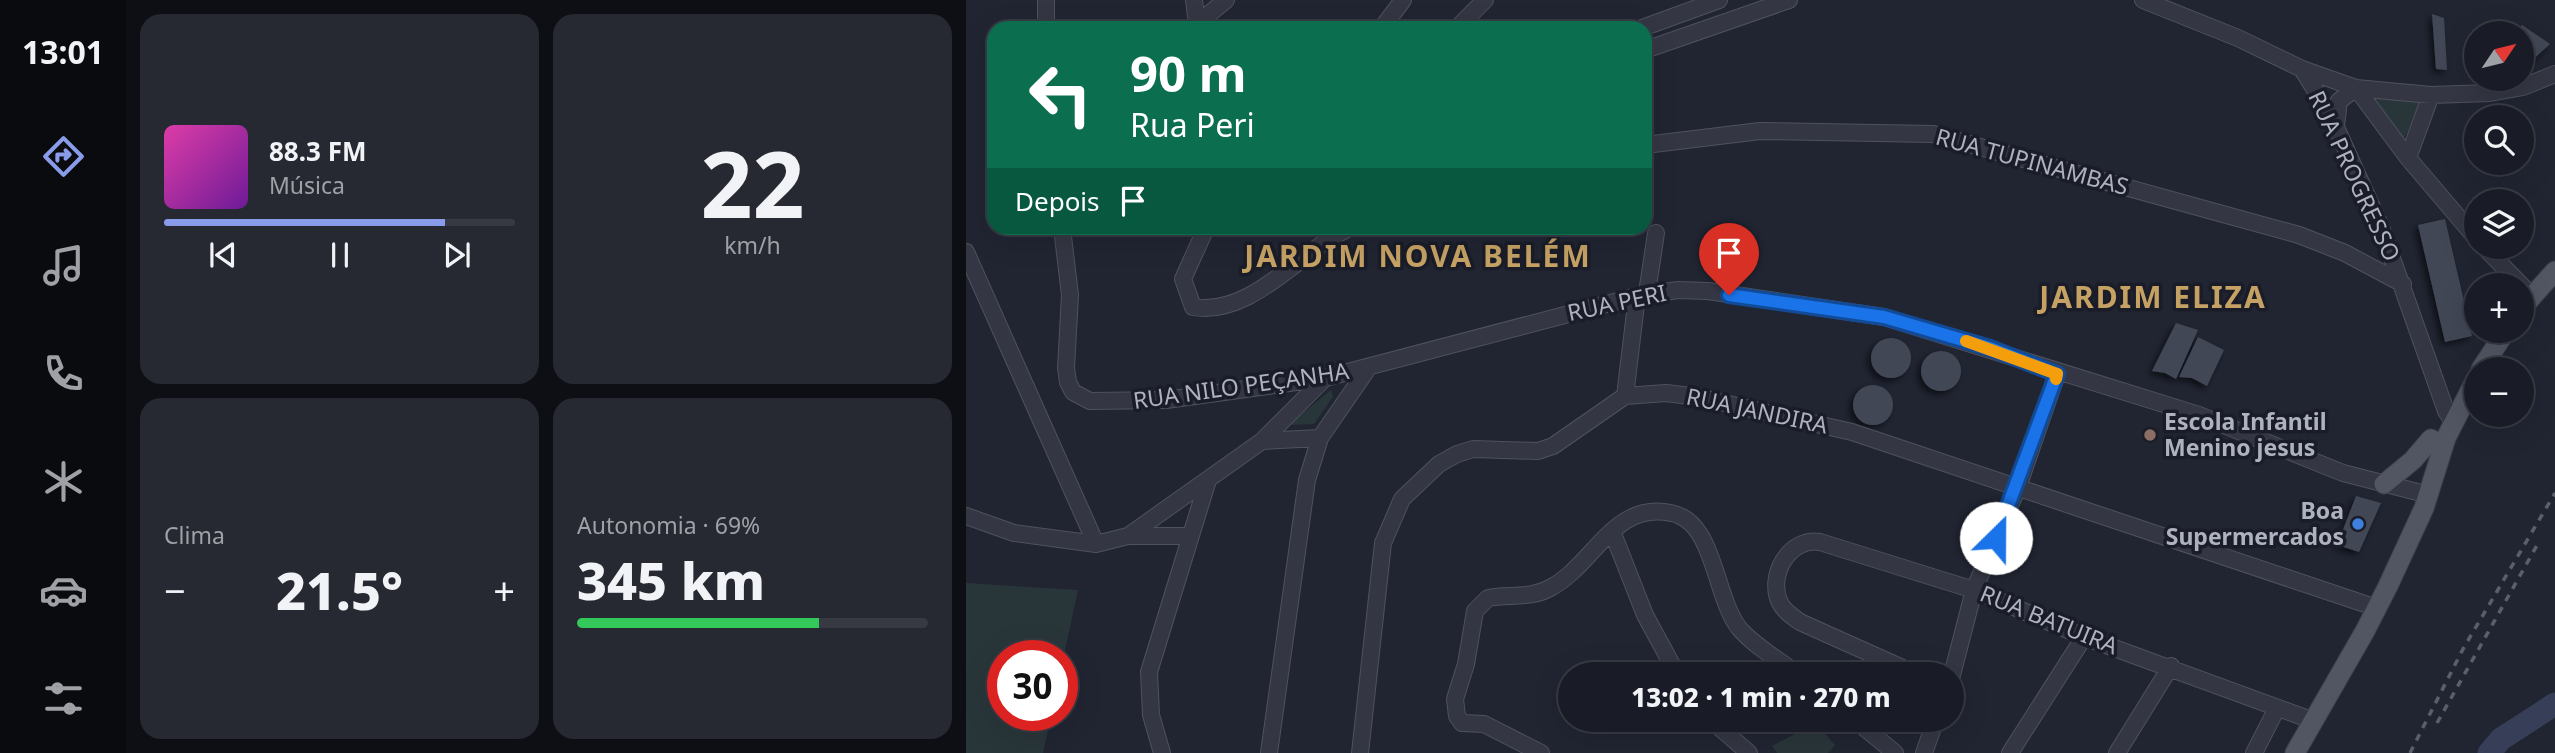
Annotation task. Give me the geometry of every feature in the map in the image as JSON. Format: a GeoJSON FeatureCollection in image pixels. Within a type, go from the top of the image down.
{"type":"FeatureCollection","features":[{"type":"Feature","properties":{"kind":"main road"},"geometry":{"type":"LineString","coordinates":[[2534,293],[2555,271]]}},
{"type":"Feature","properties":{"kind":"main road"},"geometry":{"type":"LineString","coordinates":[[2384,484],[2413,460],[2450,417],[2464,395]]}},
{"type":"Feature","properties":{"kind":"main road"},"geometry":{"type":"LineString","coordinates":[[2423,493],[2438,459],[2450,417]]}},
{"type":"Feature","properties":{"kind":"main road"},"geometry":{"type":"LineString","coordinates":[[2295,753],[2377,608],[2413,529],[2423,493],[2431,439]]}},
{"type":"Feature","properties":{"kind":"street"},"geometry":{"type":"LineString","coordinates":[[1046,0],[1046,21]]}},
{"type":"Feature","properties":{"kind":"street"},"geometry":{"type":"LineString","coordinates":[[1194,0],[1195,21]]}},
{"type":"Feature","properties":{"kind":"street"},"geometry":{"type":"LineString","coordinates":[[1201,21],[1226,0]]}},
{"type":"Feature","properties":{"kind":"street"},"geometry":{"type":"LineString","coordinates":[[1387,21],[1403,0]]}},
{"type":"Feature","properties":{"kind":"street"},"geometry":{"type":"LineString","coordinates":[[1464,21],[1485,0]]}},
{"type":"Feature","properties":{"kind":"street"},"geometry":{"type":"LineString","coordinates":[[1652,24],[1719,0]]}},
{"type":"Feature","properties":{"kind":"street"},"geometry":{"type":"LineString","coordinates":[[1652,47],[1762,4],[1789,0]]}},
{"type":"Feature","properties":{"kind":"street"},"geometry":{"type":"LineString","coordinates":[[2143,0],[2238,38],[2302,69]]}},
{"type":"Feature","properties":{"kind":"street","name":"RUA PROGRESSO"},"geometry":{"type":"LineString","coordinates":[[2302,69],[2356,88],[2431,95],[2490,93],[2523,87],[2555,74]]}},
{"type":"Feature","properties":{"kind":"street","name":"RUA PROGRESSO"},"geometry":{"type":"LineString","coordinates":[[2302,69],[2336,128],[2403,284],[2450,417]]}},
{"type":"Feature","properties":{"kind":"street"},"geometry":{"type":"LineString","coordinates":[[2336,128],[2339,101],[2356,88],[2408,158],[2464,224]]}},
{"type":"Feature","properties":{"kind":"street"},"geometry":{"type":"LineString","coordinates":[[2408,158],[2431,95]]}},
{"type":"Feature","properties":{"kind":"street","name":"RUA TUPINAMBAS"},"geometry":{"type":"LineString","coordinates":[[1652,144],[1760,131],[1933,134],[2299,235],[2345,253],[2403,284]]}},
{"type":"Feature","properties":{"kind":"street"},"geometry":{"type":"LineString","coordinates":[[1360,753],[1383,543],[1402,499],[1430,471],[1457,454],[1473,449],[1538,451],[1553,446],[1625,396],[1642,295],[1656,233]]}},
{"type":"Feature","properties":{"kind":"street","name":"RUA NILO PEÇANHA"},"geometry":{"type":"LineString","coordinates":[[1063,235],[1070,295],[1066,368],[1073,392],[1081,398],[1121,403],[1166,400],[1325,378],[1368,368]]}},
{"type":"Feature","properties":{"kind":"street"},"geometry":{"type":"LineString","coordinates":[[1203,235],[1183,279],[1193,307],[1215,309],[1241,299],[1292,269],[1339,235]]}},
{"type":"Feature","properties":{"kind":"street"},"geometry":{"type":"LineString","coordinates":[[966,252],[1096,544]]}},
{"type":"Feature","properties":{"kind":"street"},"geometry":{"type":"LineString","coordinates":[[2495,259],[2507,273]]}},
{"type":"Feature","properties":{"kind":"street","name":"RUA PERI"},"geometry":{"type":"LineString","coordinates":[[1368,368],[1642,295],[1708,291],[1884,317],[1990,348],[2057,374],[2199,415],[2343,473],[2423,493]]}},
{"type":"Feature","properties":{"kind":"street"},"geometry":{"type":"LineString","coordinates":[[1269,753],[1302,509],[1320,438],[1368,368]]}},
{"type":"Feature","properties":{"kind":"street"},"geometry":{"type":"LineString","coordinates":[[1955,662],[1974,590],[2018,487],[2057,374]]}},
{"type":"Feature","properties":{"kind":"street"},"geometry":{"type":"LineString","coordinates":[[1128,536],[1262,440],[1325,378]]}},
{"type":"Feature","properties":{"kind":"street","name":"RUA JANDIRA"},"geometry":{"type":"LineString","coordinates":[[1625,396],[1666,393],[1698,397],[1852,432],[2377,608]]}},
{"type":"Feature","properties":{"kind":"street"},"geometry":{"type":"LineString","coordinates":[[1262,440],[1320,438]]}},
{"type":"Feature","properties":{"kind":"street"},"geometry":{"type":"LineString","coordinates":[[1163,753],[1151,715],[1149,672],[1208,480]]}},
{"type":"Feature","properties":{"kind":"street"},"geometry":{"type":"LineString","coordinates":[[1535,752],[1484,724],[1473,726],[1462,723],[1457,716],[1455,699],[1466,664],[1475,611],[1481,602],[1496,596],[1522,597],[1554,586],[1612,531],[1641,512],[1669,512],[1691,521],[1709,552],[1716,579],[1737,626],[1751,641],[1780,662]]}},
{"type":"Feature","properties":{"kind":"street"},"geometry":{"type":"LineString","coordinates":[[966,516],[1014,533],[1096,544],[1128,536],[1190,536]]}},
{"type":"Feature","properties":{"kind":"street"},"geometry":{"type":"LineString","coordinates":[[1612,531],[1645,615],[1670,662]]}},
{"type":"Feature","properties":{"kind":"street","name":"RUA BATUIRA"},"geometry":{"type":"LineString","coordinates":[[1890,662],[1792,616],[1780,603],[1777,591],[1785,556],[1792,547],[1810,541],[1974,590],[2084,637],[2171,666],[2314,721]]}},
{"type":"Feature","properties":{"kind":"street"},"geometry":{"type":"LineString","coordinates":[[2010,753],[2084,637]]}},
{"type":"Feature","properties":{"kind":"street"},"geometry":{"type":"LineString","coordinates":[[2118,753],[2171,666]]}},
{"type":"Feature","properties":{"kind":"street"},"geometry":{"type":"LineString","coordinates":[[2254,753],[2277,708]]}},
{"type":"Feature","properties":{"kind":"street"},"geometry":{"type":"LineString","coordinates":[[1725,732],[1749,753]]}},
{"type":"Feature","properties":{"kind":"street"},"geometry":{"type":"LineString","coordinates":[[1870,732],[1895,753]]}},
{"type":"Feature","properties":{"kind":"street"},"geometry":{"type":"LineString","coordinates":[[1924,753],[1931,732]]}},
{"type":"Feature","properties":{"kind":"shaded area"},"geometry":{"type":"Polygon","coordinates":[[[2366,92],[2424,98],[2403,141],[2366,92]]]}},
{"type":"Feature","properties":{"kind":"shaded area"},"geometry":{"type":"Polygon","coordinates":[[[1331,390],[1333,397],[1314,424],[1288,425],[1331,390]]]}},
{"type":"Feature","properties":{"kind":"shaded area"},"geometry":{"type":"Polygon","coordinates":[[[966,583],[1078,590],[1067,640],[987,640],[987,731],[1048,731],[1043,753],[966,753],[966,583]]]}},
{"type":"Feature","properties":{"kind":"shaded area"},"geometry":{"type":"Polygon","coordinates":[[[1799,732],[1824,732],[1835,745],[1828,753],[1777,753],[1772,746],[1799,732]]]}},
{"type":"Feature","properties":{"kind":"building"},"geometry":{"type":"Polygon","coordinates":[[[2432,14],[2444,18],[2447,70],[2436,69],[2432,14]]]}},
{"type":"Feature","properties":{"kind":"building"},"geometry":{"type":"Polygon","coordinates":[[[2534,33],[2550,44],[2534,58],[2534,33]]]}},
{"type":"Feature","properties":{"kind":"building"},"geometry":{"type":"Polygon","coordinates":[[[2445,219],[2464,301],[2464,338],[2445,342],[2418,225],[2445,219]]]}},
{"type":"Feature","properties":{"kind":"building"},"geometry":{"type":"Polygon","coordinates":[[[2176,323],[2198,330],[2176,379],[2165,373],[2152,371],[2176,323]]]}},
{"type":"Feature","properties":{"kind":"building"},"geometry":{"type":"Polygon","coordinates":[[[2198,337],[2224,350],[2207,386],[2192,378],[2179,377],[2198,337]]]}},
{"type":"Feature","properties":{"kind":"building"},"geometry":{"type":"Polygon","coordinates":[[[1891,338],[1899,339],[1905,344],[1910,350],[1910,366],[1905,372],[1899,377],[1891,378],[1883,377],[1877,372],[1872,366],[1871,358],[1872,350],[1877,344],[1883,339],[1891,338]]]}},
{"type":"Feature","properties":{"kind":"building"},"geometry":{"type":"Polygon","coordinates":[[[1941,351],[1955,357],[1961,371],[1955,385],[1941,391],[1927,385],[1921,371],[1927,357],[1941,351]]]}},
{"type":"Feature","properties":{"kind":"building"},"geometry":{"type":"Polygon","coordinates":[[[1873,385],[1887,391],[1893,405],[1887,419],[1873,425],[1859,419],[1853,405],[1859,391],[1873,385]]]}},
{"type":"Feature","properties":{"kind":"building","name":"Boa Supermercados"},"geometry":{"type":"Polygon","coordinates":[[[2356,496],[2381,503],[2359,552],[2337,545],[2356,496]]]}},
{"type":"Feature","properties":{"kind":"waterway"},"geometry":{"type":"LineString","coordinates":[[2489,753],[2501,739],[2555,704]]}},
{"type":"Feature","properties":{"kind":"railway"},"geometry":{"type":"LineString","coordinates":[[2410,753],[2463,649],[2555,493]]}},
{"type":"Feature","properties":{"kind":"railway"},"geometry":{"type":"LineString","coordinates":[[2437,723],[2540,540]]}},
{"type":"Feature","properties":{"kind":"slow traffic"},"geometry":{"type":"LineString","coordinates":[[1966,341],[2057,374],[2056,379]]}},
{"type":"Feature","properties":{"kind":"place","name":"Escola Infantil Menino jesus"},"geometry":{"type":"Point","coordinates":[2150,435]}},
{"type":"Feature","properties":{"kind":"place","name":"Boa Supermercados"},"geometry":{"type":"Point","coordinates":[2358,524]}},
{"type":"Feature","properties":{"kind":"district","name":"JARDIM NOVA BELÉM"},"geometry":{"type":"Point","coordinates":[1418,257]}},
{"type":"Feature","properties":{"kind":"district","name":"JARDIM ELIZA"},"geometry":{"type":"Point","coordinates":[2153,298]}},
{"type":"Feature","properties":{"kind":"route"},"geometry":{"type":"LineString","coordinates":[[1729,295],[1884,317],[1990,348],[2057,374],[2018,487],[1996,538]]}}]}
